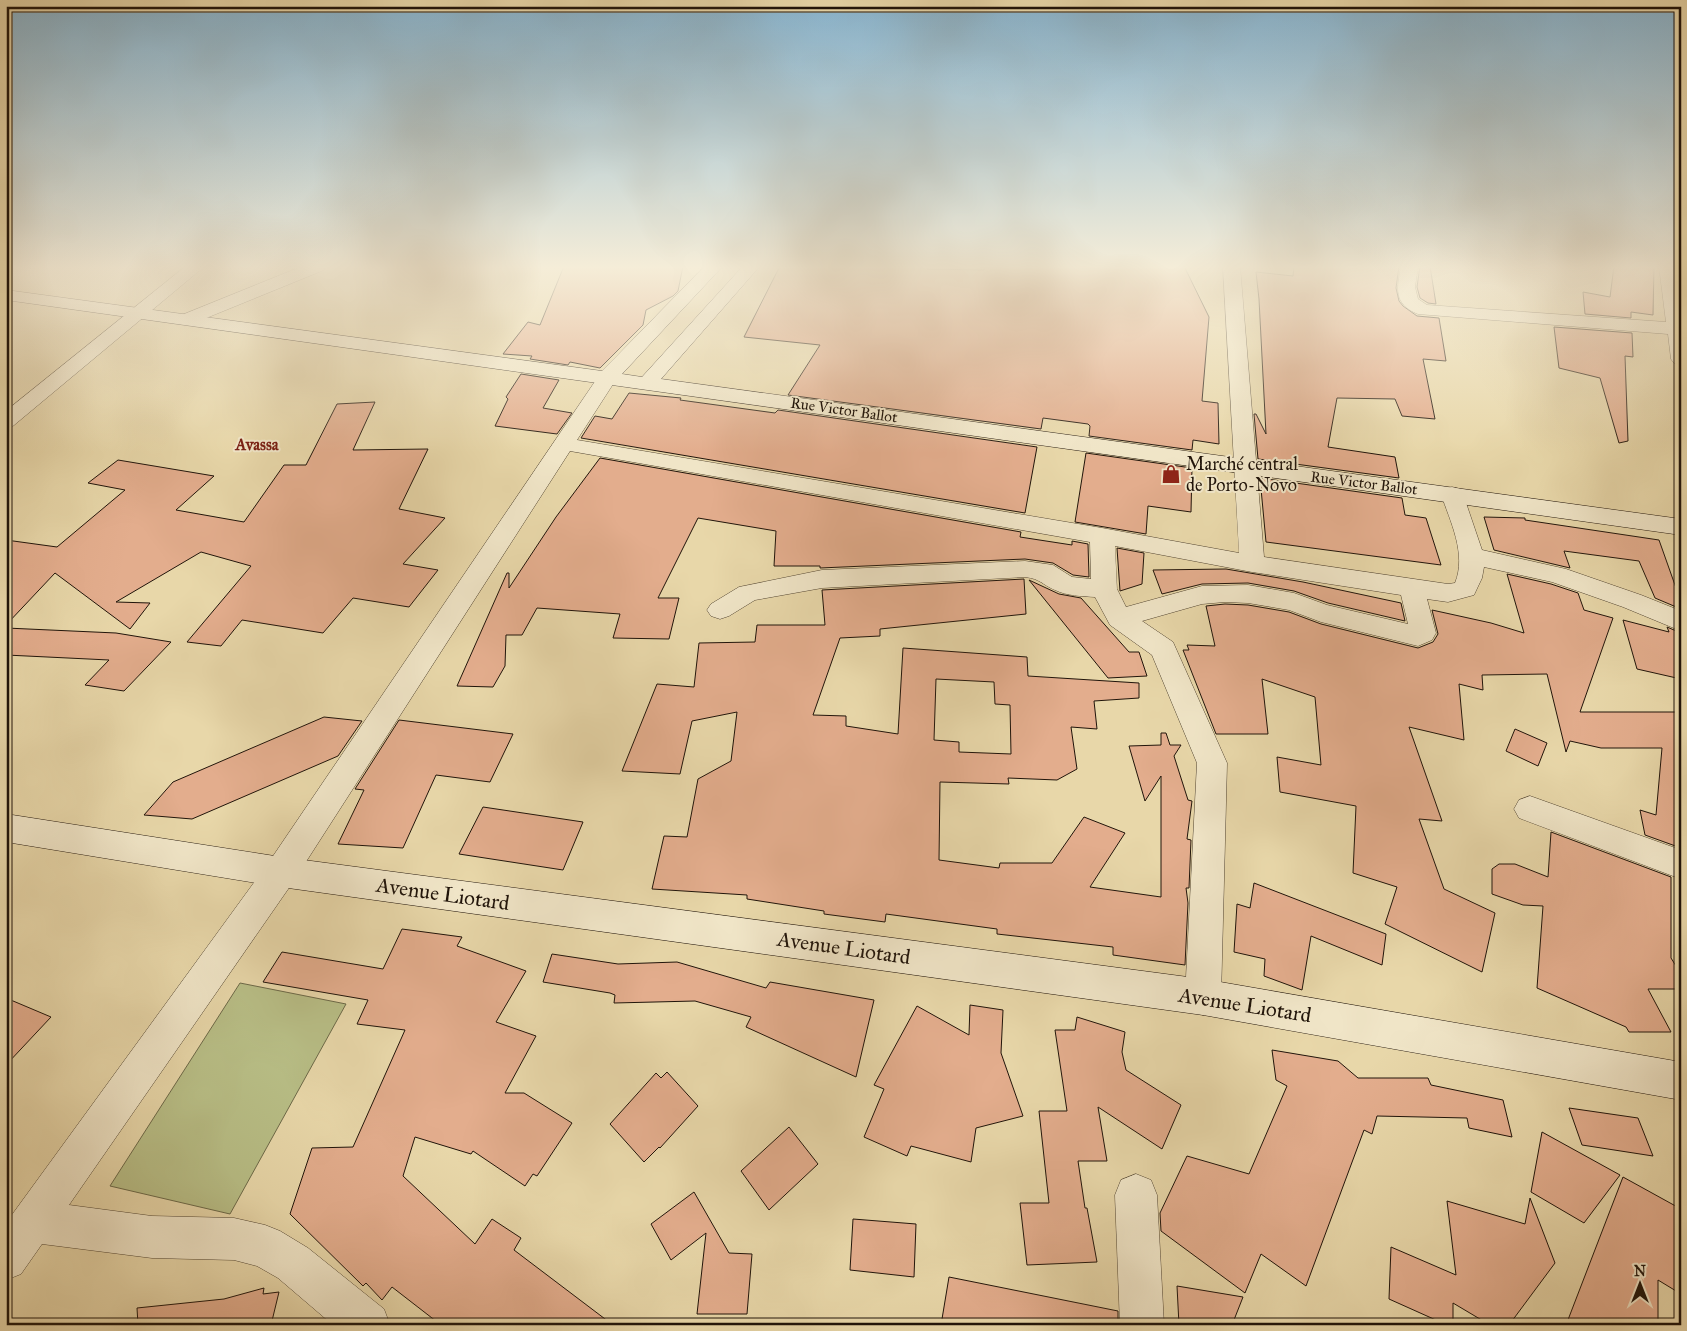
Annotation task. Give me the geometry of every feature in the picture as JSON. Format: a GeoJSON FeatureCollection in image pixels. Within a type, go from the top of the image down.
{"type":"FeatureCollection","features":[{"type":"Feature","properties":{"kind":"street"},"geometry":{"type":"LineString","coordinates":[[6,422],[122,328]]}},
{"type":"Feature","properties":{"kind":"street","name":"Rue Victor Ballot"},"geometry":{"type":"LineString","coordinates":[[253,328],[1681,527]]}},
{"type":"Feature","properties":{"kind":"street"},"geometry":{"type":"LineString","coordinates":[[6,1259],[282,872],[607,378],[655,328]]}},
{"type":"Feature","properties":{"kind":"street"},"geometry":{"type":"LineString","coordinates":[[647,383],[696,328]]}},
{"type":"Feature","properties":{"kind":"street"},"geometry":{"type":"LineString","coordinates":[[1235,328],[1252,564]]}},
{"type":"Feature","properties":{"kind":"street"},"geometry":{"type":"LineString","coordinates":[[1679,329],[1681,359]]}},
{"type":"Feature","properties":{"kind":"street"},"geometry":{"type":"LineString","coordinates":[[565,444],[1102,536],[1252,564],[1448,593],[1465,589],[1470,580],[1473,556],[1452,494]]}},
{"type":"Feature","properties":{"kind":"street"},"geometry":{"type":"LineString","coordinates":[[1102,536],[1104,589],[1119,618],[1163,649],[1212,763],[1203,997]]}},
{"type":"Feature","properties":{"kind":"street"},"geometry":{"type":"LineString","coordinates":[[1473,556],[1557,575],[1632,601],[1681,622]]}},
{"type":"Feature","properties":{"kind":"street"},"geometry":{"type":"LineString","coordinates":[[720,610],[748,593],[822,579],[1025,569],[1044,571],[1064,584],[1104,589]]}},
{"type":"Feature","properties":{"kind":"street"},"geometry":{"type":"LineString","coordinates":[[1119,618],[1202,595],[1240,593],[1294,602],[1321,613],[1418,636],[1423,633],[1412,589]]}},
{"type":"Feature","properties":{"kind":"street"},"geometry":{"type":"LineString","coordinates":[[1530,809],[1681,865]]}},
{"type":"Feature","properties":{"kind":"street","name":"Avenue Liotard"},"geometry":{"type":"LineString","coordinates":[[6,828],[282,872],[1203,997],[1681,1081]]}},
{"type":"Feature","properties":{"kind":"street"},"geometry":{"type":"LineString","coordinates":[[1136,1195],[1142,1325]]}},
{"type":"Feature","properties":{"kind":"street"},"geometry":{"type":"LineString","coordinates":[[32,1222],[152,1236],[234,1239],[265,1246],[293,1263],[368,1325]]}},
{"type":"Feature","properties":{"kind":"green space"},"geometry":{"type":"Polygon","coordinates":[[[240,983],[346,1004],[230,1214],[110,1186],[240,983]]]}},
{"type":"Feature","properties":{"kind":"building"},"geometry":{"type":"Polygon","coordinates":[[[523,328],[640,328],[600,368],[570,362],[568,365],[530,359],[532,356],[503,354],[523,328]]]}},
{"type":"Feature","properties":{"kind":"building"},"geometry":{"type":"Polygon","coordinates":[[[749,328],[1208,328],[1202,401],[1218,403],[1219,444],[1193,440],[1192,450],[1089,436],[1090,426],[1088,424],[1043,418],[1041,429],[788,395],[820,345],[744,337],[749,328]]]}},
{"type":"Feature","properties":{"kind":"building"},"geometry":{"type":"Polygon","coordinates":[[[1261,328],[1441,328],[1446,361],[1423,359],[1435,419],[1402,416],[1395,399],[1337,398],[1328,447],[1395,457],[1399,478],[1258,459],[1254,414],[1256,414],[1266,434],[1261,328]]]}},
{"type":"Feature","properties":{"kind":"building"},"geometry":{"type":"Polygon","coordinates":[[[1554,328],[1632,333],[1633,357],[1625,356],[1628,441],[1619,443],[1600,378],[1559,368],[1554,328]]]}},
{"type":"Feature","properties":{"kind":"building"},"geometry":{"type":"Polygon","coordinates":[[[521,374],[559,380],[543,408],[572,413],[557,434],[495,426],[508,399],[506,397],[521,374]]]}},
{"type":"Feature","properties":{"kind":"building"},"geometry":{"type":"Polygon","coordinates":[[[629,393],[681,398],[680,400],[775,413],[778,410],[1037,447],[1025,513],[581,438],[595,416],[612,419],[629,393]]]}},
{"type":"Feature","properties":{"kind":"building"},"geometry":{"type":"Polygon","coordinates":[[[375,402],[353,450],[428,449],[399,509],[445,518],[403,564],[438,570],[409,607],[353,598],[323,633],[242,620],[221,646],[187,642],[251,566],[201,552],[116,602],[150,603],[130,629],[55,573],[6,625],[6,540],[57,547],[125,490],[88,483],[118,460],[214,476],[176,510],[244,522],[284,465],[306,465],[337,404],[375,402]]]}},
{"type":"Feature","properties":{"kind":"building"},"geometry":{"type":"Polygon","coordinates":[[[1086,453],[1192,468],[1191,512],[1148,506],[1146,534],[1075,522],[1086,453]]]}},
{"type":"Feature","properties":{"kind":"building"},"geometry":{"type":"Polygon","coordinates":[[[600,458],[1021,532],[1020,537],[1072,545],[1072,541],[1088,544],[1089,577],[1073,575],[1053,563],[1025,559],[820,568],[820,566],[774,566],[776,531],[698,518],[658,598],[679,598],[669,639],[613,638],[620,614],[537,608],[522,635],[506,635],[505,666],[493,687],[457,686],[507,573],[509,573],[509,588],[556,517],[600,458]]]}},
{"type":"Feature","properties":{"kind":"building"},"geometry":{"type":"Polygon","coordinates":[[[1260,478],[1402,498],[1405,515],[1426,518],[1441,565],[1266,542],[1260,478]]]}},
{"type":"Feature","properties":{"kind":"building"},"geometry":{"type":"Polygon","coordinates":[[[1484,517],[1525,518],[1525,520],[1659,540],[1681,602],[1681,609],[1655,598],[1639,561],[1564,551],[1570,568],[1494,550],[1484,517]]]}},
{"type":"Feature","properties":{"kind":"building"},"geometry":{"type":"Polygon","coordinates":[[[1117,548],[1144,553],[1142,584],[1120,591],[1117,548]]]}},
{"type":"Feature","properties":{"kind":"building"},"geometry":{"type":"Polygon","coordinates":[[[1226,569],[1303,582],[1401,603],[1405,621],[1328,603],[1294,591],[1248,583],[1202,584],[1162,594],[1153,570],[1226,569]]]}},
{"type":"Feature","properties":{"kind":"building"},"geometry":{"type":"Polygon","coordinates":[[[1507,574],[1551,584],[1578,593],[1584,610],[1613,618],[1580,712],[1681,712],[1681,848],[1645,835],[1640,810],[1656,815],[1662,748],[1601,748],[1570,741],[1566,752],[1547,674],[1482,675],[1483,690],[1459,684],[1464,740],[1409,727],[1442,821],[1419,819],[1444,889],[1495,913],[1482,972],[1385,924],[1397,887],[1353,873],[1356,806],[1280,792],[1277,757],[1321,765],[1315,697],[1262,679],[1268,734],[1216,734],[1183,650],[1189,650],[1187,645],[1215,646],[1206,606],[1225,604],[1248,605],[1289,612],[1321,624],[1418,648],[1433,642],[1438,634],[1432,610],[1491,623],[1524,633],[1507,574]]]}},
{"type":"Feature","properties":{"kind":"building"},"geometry":{"type":"Polygon","coordinates":[[[1024,579],[1026,614],[880,629],[880,636],[840,638],[813,715],[846,716],[846,726],[898,734],[903,648],[1027,657],[1028,676],[1139,683],[1139,698],[1094,701],[1097,729],[1071,727],[1077,769],[1057,780],[1008,778],[1009,784],[940,782],[939,860],[999,868],[1000,863],[1052,863],[1084,817],[1125,833],[1090,887],[1161,897],[1161,776],[1145,801],[1129,746],[1161,745],[1161,733],[1166,733],[1170,745],[1181,745],[1174,756],[1188,800],[1192,801],[1187,839],[1191,840],[1189,888],[1186,888],[1188,903],[1185,965],[1113,955],[1113,947],[997,934],[997,929],[886,914],[885,922],[824,914],[824,911],[747,899],[747,895],[652,889],[664,836],[687,837],[698,779],[731,761],[737,712],[692,721],[680,774],[622,771],[657,684],[694,687],[699,643],[755,642],[757,625],[825,625],[822,590],[1024,579]],[[936,679],[934,740],[959,742],[959,752],[1011,754],[1010,705],[995,704],[994,682],[936,679]]]}},
{"type":"Feature","properties":{"kind":"building"},"geometry":{"type":"Polygon","coordinates":[[[1029,580],[1059,594],[1081,598],[1129,652],[1139,652],[1147,676],[1108,678],[1029,580]]]}},
{"type":"Feature","properties":{"kind":"building"},"geometry":{"type":"Polygon","coordinates":[[[1623,620],[1669,632],[1667,627],[1681,633],[1681,679],[1637,669],[1623,620]]]}},
{"type":"Feature","properties":{"kind":"building"},"geometry":{"type":"Polygon","coordinates":[[[6,628],[116,633],[171,642],[124,691],[85,685],[109,660],[6,655],[6,628]]]}},
{"type":"Feature","properties":{"kind":"building"},"geometry":{"type":"Polygon","coordinates":[[[324,717],[362,721],[338,756],[192,819],[144,815],[173,782],[324,717]]]}},
{"type":"Feature","properties":{"kind":"building"},"geometry":{"type":"Polygon","coordinates":[[[399,720],[513,734],[490,782],[436,775],[403,848],[338,844],[364,790],[355,789],[399,720]]]}},
{"type":"Feature","properties":{"kind":"building"},"geometry":{"type":"Polygon","coordinates":[[[1515,729],[1547,743],[1538,766],[1506,751],[1515,729]]]}},
{"type":"Feature","properties":{"kind":"building"},"geometry":{"type":"Polygon","coordinates":[[[483,807],[583,822],[563,870],[459,854],[483,807]]]}},
{"type":"Feature","properties":{"kind":"building"},"geometry":{"type":"Polygon","coordinates":[[[1551,832],[1671,877],[1671,958],[1681,974],[1681,989],[1648,989],[1671,1032],[1629,1032],[1626,1027],[1537,988],[1543,906],[1523,905],[1492,894],[1492,869],[1499,864],[1515,864],[1548,877],[1551,832]]]}},
{"type":"Feature","properties":{"kind":"building"},"geometry":{"type":"Polygon","coordinates":[[[1254,883],[1386,934],[1382,965],[1311,936],[1302,990],[1264,976],[1265,959],[1234,952],[1237,904],[1250,908],[1254,883]]]}},
{"type":"Feature","properties":{"kind":"building"},"geometry":{"type":"Polygon","coordinates":[[[402,929],[462,937],[457,946],[526,971],[496,1022],[536,1036],[505,1093],[524,1093],[572,1123],[537,1176],[533,1174],[525,1186],[473,1151],[471,1154],[415,1137],[403,1176],[475,1244],[492,1219],[521,1238],[514,1250],[613,1325],[441,1325],[392,1287],[382,1300],[366,1283],[363,1286],[290,1214],[312,1148],[353,1147],[405,1030],[357,1024],[368,1000],[263,982],[282,952],[383,969],[402,929]]]}},
{"type":"Feature","properties":{"kind":"building"},"geometry":{"type":"Polygon","coordinates":[[[552,954],[618,964],[677,962],[766,988],[770,982],[874,1000],[856,1077],[746,1027],[751,1017],[695,1001],[614,1003],[615,995],[610,993],[543,982],[552,954]]]}},
{"type":"Feature","properties":{"kind":"building"},"geometry":{"type":"Polygon","coordinates":[[[6,998],[51,1017],[6,1065],[6,998]]]}},
{"type":"Feature","properties":{"kind":"building"},"geometry":{"type":"Polygon","coordinates":[[[970,1005],[1003,1010],[1001,1053],[1023,1116],[976,1128],[971,1162],[911,1146],[907,1156],[864,1137],[884,1089],[874,1085],[917,1006],[969,1035],[970,1005]]]}},
{"type":"Feature","properties":{"kind":"building"},"geometry":{"type":"Polygon","coordinates":[[[1077,1017],[1125,1032],[1122,1052],[1126,1070],[1181,1105],[1162,1149],[1098,1107],[1107,1161],[1078,1161],[1085,1208],[1087,1208],[1097,1262],[1027,1265],[1020,1203],[1049,1203],[1039,1111],[1067,1111],[1055,1030],[1075,1030],[1077,1017]]]}},
{"type":"Feature","properties":{"kind":"building"},"geometry":{"type":"Polygon","coordinates":[[[1272,1050],[1338,1061],[1358,1078],[1428,1078],[1431,1085],[1503,1100],[1512,1137],[1469,1128],[1467,1118],[1377,1116],[1372,1134],[1364,1130],[1306,1286],[1261,1254],[1245,1293],[1161,1231],[1160,1213],[1187,1156],[1249,1174],[1287,1086],[1276,1080],[1272,1050]]]}},
{"type":"Feature","properties":{"kind":"building"},"geometry":{"type":"Polygon","coordinates":[[[667,1072],[698,1106],[660,1148],[644,1162],[610,1124],[656,1073],[661,1078],[667,1072]]]}},
{"type":"Feature","properties":{"kind":"building"},"geometry":{"type":"Polygon","coordinates":[[[1569,1108],[1638,1118],[1653,1156],[1582,1145],[1569,1108]]]}},
{"type":"Feature","properties":{"kind":"building"},"geometry":{"type":"Polygon","coordinates":[[[789,1127],[818,1164],[769,1210],[741,1171],[789,1127]]]}},
{"type":"Feature","properties":{"kind":"building"},"geometry":{"type":"Polygon","coordinates":[[[1542,1132],[1620,1175],[1584,1223],[1531,1192],[1542,1132]]]}},
{"type":"Feature","properties":{"kind":"building"},"geometry":{"type":"Polygon","coordinates":[[[1623,1177],[1681,1209],[1681,1294],[1658,1280],[1658,1325],[1566,1325],[1623,1177]]]}},
{"type":"Feature","properties":{"kind":"building"},"geometry":{"type":"Polygon","coordinates":[[[694,1192],[729,1253],[752,1254],[747,1314],[697,1314],[706,1233],[671,1260],[651,1224],[694,1192]]]}},
{"type":"Feature","properties":{"kind":"building"},"geometry":{"type":"Polygon","coordinates":[[[1530,1198],[1555,1263],[1509,1325],[1490,1325],[1453,1303],[1453,1325],[1447,1325],[1389,1299],[1391,1247],[1456,1275],[1447,1201],[1525,1224],[1530,1198]]]}},
{"type":"Feature","properties":{"kind":"building"},"geometry":{"type":"Polygon","coordinates":[[[853,1219],[916,1224],[914,1277],[850,1270],[853,1219]]]}},
{"type":"Feature","properties":{"kind":"building"},"geometry":{"type":"Polygon","coordinates":[[[949,1277],[1118,1311],[1118,1325],[941,1325],[949,1277]]]}},
{"type":"Feature","properties":{"kind":"building"},"geometry":{"type":"Polygon","coordinates":[[[1177,1286],[1243,1297],[1232,1325],[1179,1325],[1177,1286]]]}},
{"type":"Feature","properties":{"kind":"building"},"geometry":{"type":"Polygon","coordinates":[[[264,1288],[263,1294],[279,1292],[271,1325],[138,1325],[137,1308],[224,1299],[264,1288]]]}},
{"type":"Feature","properties":{"kind":"place","name":"Marché central de Porto-Novo"},"geometry":{"type":"Point","coordinates":[1171,474]}},
{"type":"Feature","properties":{"kind":"district","name":"Avassa"},"geometry":{"type":"Point","coordinates":[257,444]}}]}
